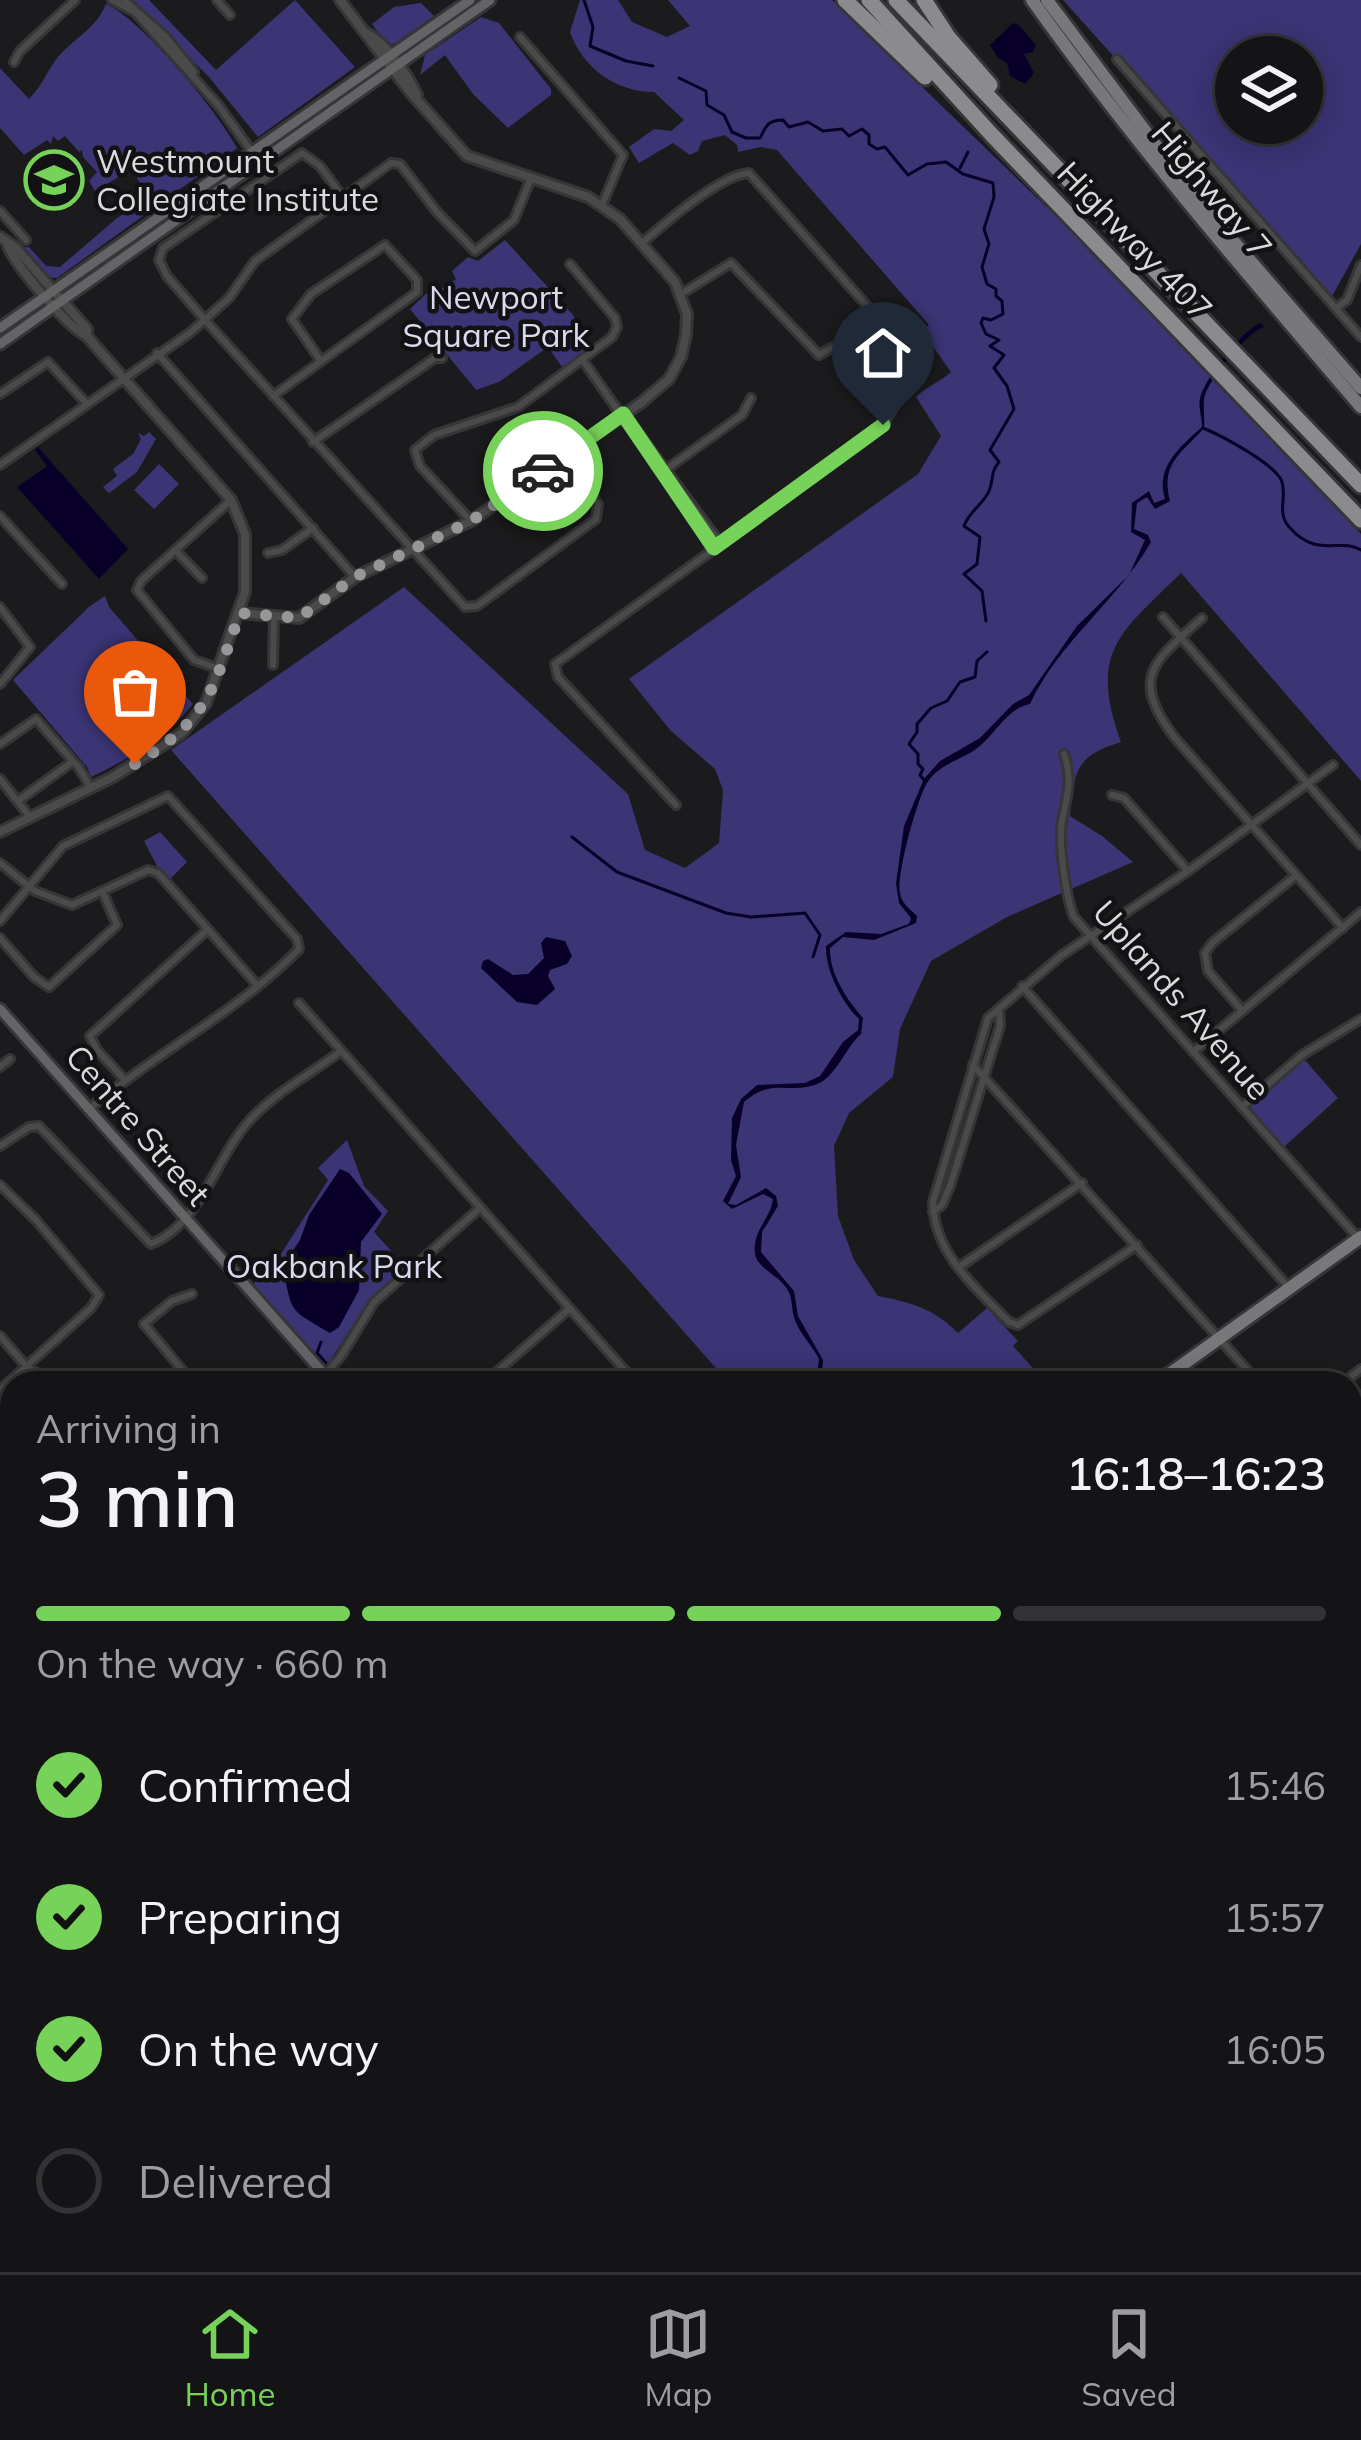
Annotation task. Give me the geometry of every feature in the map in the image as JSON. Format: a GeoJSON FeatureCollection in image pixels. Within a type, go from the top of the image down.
{"type":"FeatureCollection","features":[{"type":"Feature","properties":{"kind":"highway"},"geometry":{"type":"LineString","coordinates":[[845,0],[1018,162]]}},
{"type":"Feature","properties":{"kind":"highway","name":"Highway 407"},"geometry":{"type":"LineString","coordinates":[[869,0],[1361,520]]}},
{"type":"Feature","properties":{"kind":"highway","name":"Highway 407"},"geometry":{"type":"LineString","coordinates":[[896,0],[1361,485]]}},
{"type":"Feature","properties":{"kind":"highway"},"geometry":{"type":"LineString","coordinates":[[924,0],[1050,163]]}},
{"type":"Feature","properties":{"kind":"main road"},"geometry":{"type":"LineString","coordinates":[[0,328],[470,0]]}},
{"type":"Feature","properties":{"kind":"main road"},"geometry":{"type":"LineString","coordinates":[[0,344],[490,0]]}},
{"type":"Feature","properties":{"kind":"main road","name":"Highway 7"},"geometry":{"type":"LineString","coordinates":[[1032,0],[1186,205],[1361,407]]}},
{"type":"Feature","properties":{"kind":"main road","name":"Highway 7"},"geometry":{"type":"LineString","coordinates":[[1047,0],[1194,196],[1361,388]]}},
{"type":"Feature","properties":{"kind":"main road","name":"Centre Street"},"geometry":{"type":"LineString","coordinates":[[0,1009],[321,1371]]}},
{"type":"Feature","properties":{"kind":"main road"},"geometry":{"type":"LineString","coordinates":[[1175,1371],[1331,1260],[1340,1261],[1360,1241]]}},
{"type":"Feature","properties":{"kind":"street"},"geometry":{"type":"LineString","coordinates":[[14,62],[75,0]]}},
{"type":"Feature","properties":{"kind":"street"},"geometry":{"type":"LineString","coordinates":[[112,0],[134,12],[211,97],[253,152]]}},
{"type":"Feature","properties":{"kind":"street"},"geometry":{"type":"LineString","coordinates":[[124,0],[165,36],[253,152]]}},
{"type":"Feature","properties":{"kind":"street"},"geometry":{"type":"LineString","coordinates":[[217,0],[230,15]]}},
{"type":"Feature","properties":{"kind":"street"},"geometry":{"type":"LineString","coordinates":[[240,613],[299,618],[355,577],[471,521],[669,379],[682,357],[687,314],[681,293],[642,243],[602,205],[467,156],[346,2]]}},
{"type":"Feature","properties":{"kind":"street"},"geometry":{"type":"LineString","coordinates":[[520,37],[623,155],[602,205]]}},
{"type":"Feature","properties":{"kind":"street"},"geometry":{"type":"LineString","coordinates":[[1117,59],[1361,337]]}},
{"type":"Feature","properties":{"kind":"street"},"geometry":{"type":"LineString","coordinates":[[342,196],[320,166],[302,152],[158,255],[164,271],[205,320],[469,609],[600,513],[594,497],[564,457]]}},
{"type":"Feature","properties":{"kind":"street"},"geometry":{"type":"LineString","coordinates":[[0,465],[205,320],[229,298],[255,261],[397,162],[462,240],[479,251],[514,220],[531,178]]}},
{"type":"Feature","properties":{"kind":"street"},"geometry":{"type":"LineString","coordinates":[[642,243],[713,189],[749,173],[871,316],[863,330],[819,355],[731,263],[681,293]]}},
{"type":"Feature","properties":{"kind":"street"},"geometry":{"type":"LineString","coordinates":[[0,212],[26,240]]}},
{"type":"Feature","properties":{"kind":"street"},"geometry":{"type":"LineString","coordinates":[[0,237],[16,249],[80,334],[87,336],[231,500],[245,534],[247,554],[240,613],[220,669],[206,703],[182,733],[92,788],[0,832]]}},
{"type":"Feature","properties":{"kind":"street"},"geometry":{"type":"LineString","coordinates":[[273,396],[417,292],[417,280],[385,244],[310,294],[292,319],[321,361]]}},
{"type":"Feature","properties":{"kind":"street"},"geometry":{"type":"LineString","coordinates":[[471,521],[420,466],[415,450],[434,435],[518,407],[606,343],[617,323],[570,264]]}},
{"type":"Feature","properties":{"kind":"street"},"geometry":{"type":"LineString","coordinates":[[1336,308],[1347,300],[1361,265]]}},
{"type":"Feature","properties":{"kind":"street"},"geometry":{"type":"LineString","coordinates":[[157,353],[355,577]]}},
{"type":"Feature","properties":{"kind":"street"},"geometry":{"type":"LineString","coordinates":[[313,442],[435,358],[442,358]]}},
{"type":"Feature","properties":{"kind":"street"},"geometry":{"type":"LineString","coordinates":[[583,359],[717,545]]}},
{"type":"Feature","properties":{"kind":"street"},"geometry":{"type":"LineString","coordinates":[[0,394],[48,362],[87,404]]}},
{"type":"Feature","properties":{"kind":"street"},"geometry":{"type":"LineString","coordinates":[[664,471],[742,415],[751,398]]}},
{"type":"Feature","properties":{"kind":"street"},"geometry":{"type":"LineString","coordinates":[[676,805],[554,669],[560,658],[868,439],[898,402]]}},
{"type":"Feature","properties":{"kind":"street"},"geometry":{"type":"LineString","coordinates":[[220,669],[194,660],[138,595],[141,581],[231,500]]}},
{"type":"Feature","properties":{"kind":"street"},"geometry":{"type":"LineString","coordinates":[[0,516],[62,584]]}},
{"type":"Feature","properties":{"kind":"street"},"geometry":{"type":"LineString","coordinates":[[268,553],[282,550],[313,528]]}},
{"type":"Feature","properties":{"kind":"street"},"geometry":{"type":"LineString","coordinates":[[175,550],[202,578]]}},
{"type":"Feature","properties":{"kind":"street"},"geometry":{"type":"LineString","coordinates":[[0,608],[30,647],[0,683]]}},
{"type":"Feature","properties":{"kind":"street"},"geometry":{"type":"LineString","coordinates":[[1163,617],[1361,845]]}},
{"type":"Feature","properties":{"kind":"street"},"geometry":{"type":"LineString","coordinates":[[273,664],[274,618]]}},
{"type":"Feature","properties":{"kind":"street"},"geometry":{"type":"LineString","coordinates":[[1202,618],[1152,668],[1155,702],[1175,738],[1343,928]]}},
{"type":"Feature","properties":{"kind":"street"},"geometry":{"type":"LineString","coordinates":[[0,744],[36,719],[92,788]]}},
{"type":"Feature","properties":{"kind":"street","name":"Uplands Avenue"},"geometry":{"type":"LineString","coordinates":[[1064,754],[1071,784],[1062,831],[1074,917],[1360,1241]]}},
{"type":"Feature","properties":{"kind":"street"},"geometry":{"type":"LineString","coordinates":[[19,800],[72,761]]}},
{"type":"Feature","properties":{"kind":"street"},"geometry":{"type":"LineString","coordinates":[[1137,1245],[1025,1323],[1013,1324],[940,1244],[933,1212],[988,1018],[1022,986],[1333,765]]}},
{"type":"Feature","properties":{"kind":"street"},"geometry":{"type":"LineString","coordinates":[[0,779],[30,818]]}},
{"type":"Feature","properties":{"kind":"street"},"geometry":{"type":"LineString","coordinates":[[1112,795],[1124,797],[1188,871]]}},
{"type":"Feature","properties":{"kind":"street"},"geometry":{"type":"LineString","coordinates":[[0,921],[63,845],[168,796],[297,939],[299,950],[258,986],[124,1079],[89,1109]]}},
{"type":"Feature","properties":{"kind":"street"},"geometry":{"type":"LineString","coordinates":[[0,863],[29,888],[72,904],[152,870],[258,986]]}},
{"type":"Feature","properties":{"kind":"street"},"geometry":{"type":"LineString","coordinates":[[1241,1009],[1208,971],[1205,953],[1295,875]]}},
{"type":"Feature","properties":{"kind":"street"},"geometry":{"type":"LineString","coordinates":[[0,938],[49,987],[117,925],[103,893]]}},
{"type":"Feature","properties":{"kind":"street"},"geometry":{"type":"LineString","coordinates":[[1193,1052],[1361,912]]}},
{"type":"Feature","properties":{"kind":"street"},"geometry":{"type":"LineString","coordinates":[[124,1079],[90,1036],[207,929]]}},
{"type":"Feature","properties":{"kind":"street"},"geometry":{"type":"LineString","coordinates":[[1022,986],[1290,1289]]}},
{"type":"Feature","properties":{"kind":"street"},"geometry":{"type":"LineString","coordinates":[[298,1003],[625,1371]]}},
{"type":"Feature","properties":{"kind":"street"},"geometry":{"type":"LineString","coordinates":[[933,1212],[943,1205],[950,1186],[1000,1026],[1000,1010]]}},
{"type":"Feature","properties":{"kind":"street"},"geometry":{"type":"LineString","coordinates":[[1242,1107],[1310,1049],[1361,1019]]}},
{"type":"Feature","properties":{"kind":"street"},"geometry":{"type":"LineString","coordinates":[[0,1146],[32,1125],[41,1127],[146,1242],[156,1243],[184,1220],[254,1115],[341,1052]]}},
{"type":"Feature","properties":{"kind":"street"},"geometry":{"type":"LineString","coordinates":[[0,1067],[10,1059]]}},
{"type":"Feature","properties":{"kind":"street"},"geometry":{"type":"LineString","coordinates":[[974,1065],[1248,1371]]}},
{"type":"Feature","properties":{"kind":"street"},"geometry":{"type":"LineString","coordinates":[[958,1267],[1082,1183]]}},
{"type":"Feature","properties":{"kind":"street"},"geometry":{"type":"LineString","coordinates":[[0,1185],[99,1295],[92,1308],[21,1371]]}},
{"type":"Feature","properties":{"kind":"street"},"geometry":{"type":"LineString","coordinates":[[333,1371],[374,1302],[480,1208]]}},
{"type":"Feature","properties":{"kind":"street"},"geometry":{"type":"LineString","coordinates":[[184,1371],[144,1324],[172,1300],[192,1294]]}},
{"type":"Feature","properties":{"kind":"street"},"geometry":{"type":"LineString","coordinates":[[498,1371],[569,1309]]}},
{"type":"Feature","properties":{"kind":"street"},"geometry":{"type":"LineString","coordinates":[[0,1336],[34,1371]]}},
{"type":"Feature","properties":{"kind":"green space"},"geometry":{"type":"Polygon","coordinates":[[[131,0],[149,0],[216,70],[295,0],[355,67],[258,137],[209,77],[131,0]]]}},
{"type":"Feature","properties":{"kind":"green space"},"geometry":{"type":"Polygon","coordinates":[[[580,0],[618,0],[632,22],[667,37],[690,26],[668,0],[832,0],[1064,224],[1361,534],[1361,781],[1181,573],[1141,612],[1116,646],[1108,686],[1121,742],[1086,759],[1074,787],[1070,816],[1133,862],[1007,917],[931,961],[900,1029],[893,1077],[849,1113],[834,1146],[838,1216],[854,1260],[878,1296],[921,1308],[958,1333],[987,1308],[1018,1341],[1013,1346],[1035,1371],[718,1371],[171,750],[404,587],[628,794],[645,850],[685,868],[719,843],[723,790],[715,769],[671,731],[629,679],[918,474],[941,436],[916,397],[951,372],[922,331],[929,325],[777,150],[761,147],[738,152],[725,135],[702,141],[690,155],[673,143],[639,163],[629,147],[654,129],[671,131],[684,120],[654,92],[627,88],[603,76],[583,57],[570,32],[580,0]]]}},
{"type":"Feature","properties":{"kind":"green space"},"geometry":{"type":"Polygon","coordinates":[[[1063,0],[1361,0],[1361,244],[1331,298],[1063,0]]]}},
{"type":"Feature","properties":{"kind":"green space"},"geometry":{"type":"Polygon","coordinates":[[[421,3],[434,16],[394,44],[387,44],[372,24],[394,7],[421,3]]]}},
{"type":"Feature","properties":{"kind":"green space"},"geometry":{"type":"Polygon","coordinates":[[[106,4],[139,28],[178,68],[237,148],[57,278],[44,277],[23,247],[29,247],[46,266],[60,267],[117,218],[149,199],[132,169],[95,191],[89,181],[97,172],[65,136],[58,141],[53,136],[51,144],[47,140],[24,155],[0,128],[0,68],[29,99],[58,57],[91,27],[106,4]]]}},
{"type":"Feature","properties":{"kind":"green space"},"geometry":{"type":"Polygon","coordinates":[[[481,17],[499,23],[551,89],[551,95],[508,128],[473,94],[445,55],[420,75],[425,55],[481,17]]]}},
{"type":"Feature","properties":{"kind":"green space","name":"Newport Square Park"},"geometry":{"type":"Polygon","coordinates":[[[505,240],[573,315],[591,347],[562,367],[548,347],[499,382],[476,390],[410,309],[427,293],[456,279],[452,271],[468,257],[478,261],[505,240]]]}},
{"type":"Feature","properties":{"kind":"green space"},"geometry":{"type":"Polygon","coordinates":[[[149,432],[156,439],[137,472],[109,493],[103,487],[117,476],[113,469],[133,454],[141,439],[138,433],[149,432]]]}},
{"type":"Feature","properties":{"kind":"green space"},"geometry":{"type":"Polygon","coordinates":[[[159,464],[179,484],[154,509],[134,490],[159,464]]]}},
{"type":"Feature","properties":{"kind":"green space"},"geometry":{"type":"Polygon","coordinates":[[[105,596],[109,607],[193,704],[146,746],[91,777],[13,680],[105,596]]]}},
{"type":"Feature","properties":{"kind":"green space"},"geometry":{"type":"Polygon","coordinates":[[[160,832],[187,862],[170,879],[144,841],[160,832]]]}},
{"type":"Feature","properties":{"kind":"green space"},"geometry":{"type":"Polygon","coordinates":[[[1304,1059],[1338,1098],[1284,1147],[1249,1109],[1304,1059]]]}},
{"type":"Feature","properties":{"kind":"green space","name":"Oakbank Park"},"geometry":{"type":"Polygon","coordinates":[[[347,1140],[364,1186],[388,1211],[374,1232],[406,1267],[366,1305],[326,1367],[252,1285],[272,1268],[328,1180],[318,1168],[347,1140]]]}},
{"type":"Feature","properties":{"kind":"shaded area"},"geometry":{"type":"Polygon","coordinates":[[[1013,23],[1036,45],[1033,52],[1024,54],[1034,73],[1025,84],[1010,76],[1007,63],[990,45],[1013,23]]]}},
{"type":"Feature","properties":{"kind":"shaded area"},"geometry":{"type":"Polygon","coordinates":[[[1260,323],[1264,327],[1248,338],[1212,380],[1204,400],[1204,428],[1171,468],[1170,501],[1155,509],[1147,497],[1137,503],[1134,529],[1148,535],[1151,542],[1130,573],[1145,540],[1131,532],[1132,503],[1149,491],[1154,503],[1165,499],[1167,467],[1202,427],[1203,389],[1234,345],[1260,323]]]}},
{"type":"Feature","properties":{"kind":"shaded area"},"geometry":{"type":"Polygon","coordinates":[[[38,447],[128,549],[99,579],[17,487],[47,466],[35,450],[38,447]]]}},
{"type":"Feature","properties":{"kind":"shaded area"},"geometry":{"type":"Polygon","coordinates":[[[1127,577],[1056,661],[1030,704],[1015,710],[981,745],[927,783],[901,871],[902,900],[917,916],[916,923],[874,940],[843,937],[830,948],[840,986],[863,1018],[861,1034],[824,1080],[807,1087],[764,1090],[744,1102],[736,1145],[741,1177],[728,1204],[736,1205],[766,1188],[776,1196],[778,1206],[762,1232],[761,1252],[794,1291],[798,1316],[823,1360],[822,1371],[818,1371],[819,1359],[796,1323],[789,1292],[760,1264],[755,1252],[773,1199],[763,1194],[732,1209],[723,1201],[736,1176],[731,1160],[732,1118],[741,1099],[757,1085],[805,1083],[820,1076],[843,1042],[858,1030],[859,1019],[832,975],[826,946],[846,932],[881,934],[909,924],[911,918],[899,903],[896,883],[904,826],[924,779],[940,761],[980,738],[1013,704],[1029,695],[1077,626],[1127,577]]]}},
{"type":"Feature","properties":{"kind":"shaded area"},"geometry":{"type":"Polygon","coordinates":[[[546,937],[565,941],[572,956],[567,964],[550,970],[555,989],[537,1005],[517,1002],[481,968],[488,959],[513,975],[528,974],[544,958],[541,943],[546,937]]]}},
{"type":"Feature","properties":{"kind":"shaded area"},"geometry":{"type":"Polygon","coordinates":[[[340,1169],[349,1173],[382,1214],[361,1242],[359,1290],[339,1327],[330,1333],[294,1308],[283,1266],[340,1169]]]}},
{"type":"Feature","properties":{"kind":"waterway"},"geometry":{"type":"LineString","coordinates":[[584,0],[593,27],[590,46],[653,66]]}},
{"type":"Feature","properties":{"kind":"waterway"},"geometry":{"type":"LineString","coordinates":[[679,78],[706,91],[707,105],[724,115],[732,132],[746,138],[760,138],[768,124],[778,120],[789,127],[808,122],[823,131],[842,129],[849,136],[862,129],[869,135],[869,144],[885,147],[908,175],[927,164],[946,162],[963,174],[993,183],[994,197],[984,229],[989,244],[982,267],[987,284],[1002,301],[1003,314],[983,318],[981,323],[986,334],[999,340],[990,346],[1004,355],[994,368],[1007,386],[1014,409],[990,450],[999,462],[989,491],[964,526],[980,537],[977,564],[964,574],[982,591],[986,621]]}},
{"type":"Feature","properties":{"kind":"waterway"},"geometry":{"type":"LineString","coordinates":[[960,168],[968,152]]}},
{"type":"Feature","properties":{"kind":"waterway"},"geometry":{"type":"LineString","coordinates":[[1203,428],[1247,451],[1278,475],[1284,517],[1300,537],[1319,545],[1361,550]]}},
{"type":"Feature","properties":{"kind":"waterway"},"geometry":{"type":"LineString","coordinates":[[925,781],[918,754],[909,744],[917,724],[931,708],[947,701],[960,682],[975,677],[977,661],[987,652]]}},
{"type":"Feature","properties":{"kind":"waterway"},"geometry":{"type":"LineString","coordinates":[[572,837],[617,872],[726,913],[751,917],[805,913],[820,935],[813,957]]}},
{"type":"Feature","properties":{"kind":"waterway"},"geometry":{"type":"LineString","coordinates":[[321,1342],[317,1353],[326,1363]]}},
{"type":"Feature","properties":{"kind":"way so far"},"geometry":{"type":"LineString","coordinates":[[135,764],[182,733],[197,716],[240,613],[299,618],[355,577],[471,521],[543,471]]}},
{"type":"Feature","properties":{"kind":"place","name":"Westmount Collegiate Institute"},"geometry":{"type":"Point","coordinates":[54,180]}},
{"type":"Feature","properties":{"kind":"route"},"geometry":{"type":"LineString","coordinates":[[543,471],[623,414],[714,548],[883,425]]}}]}
